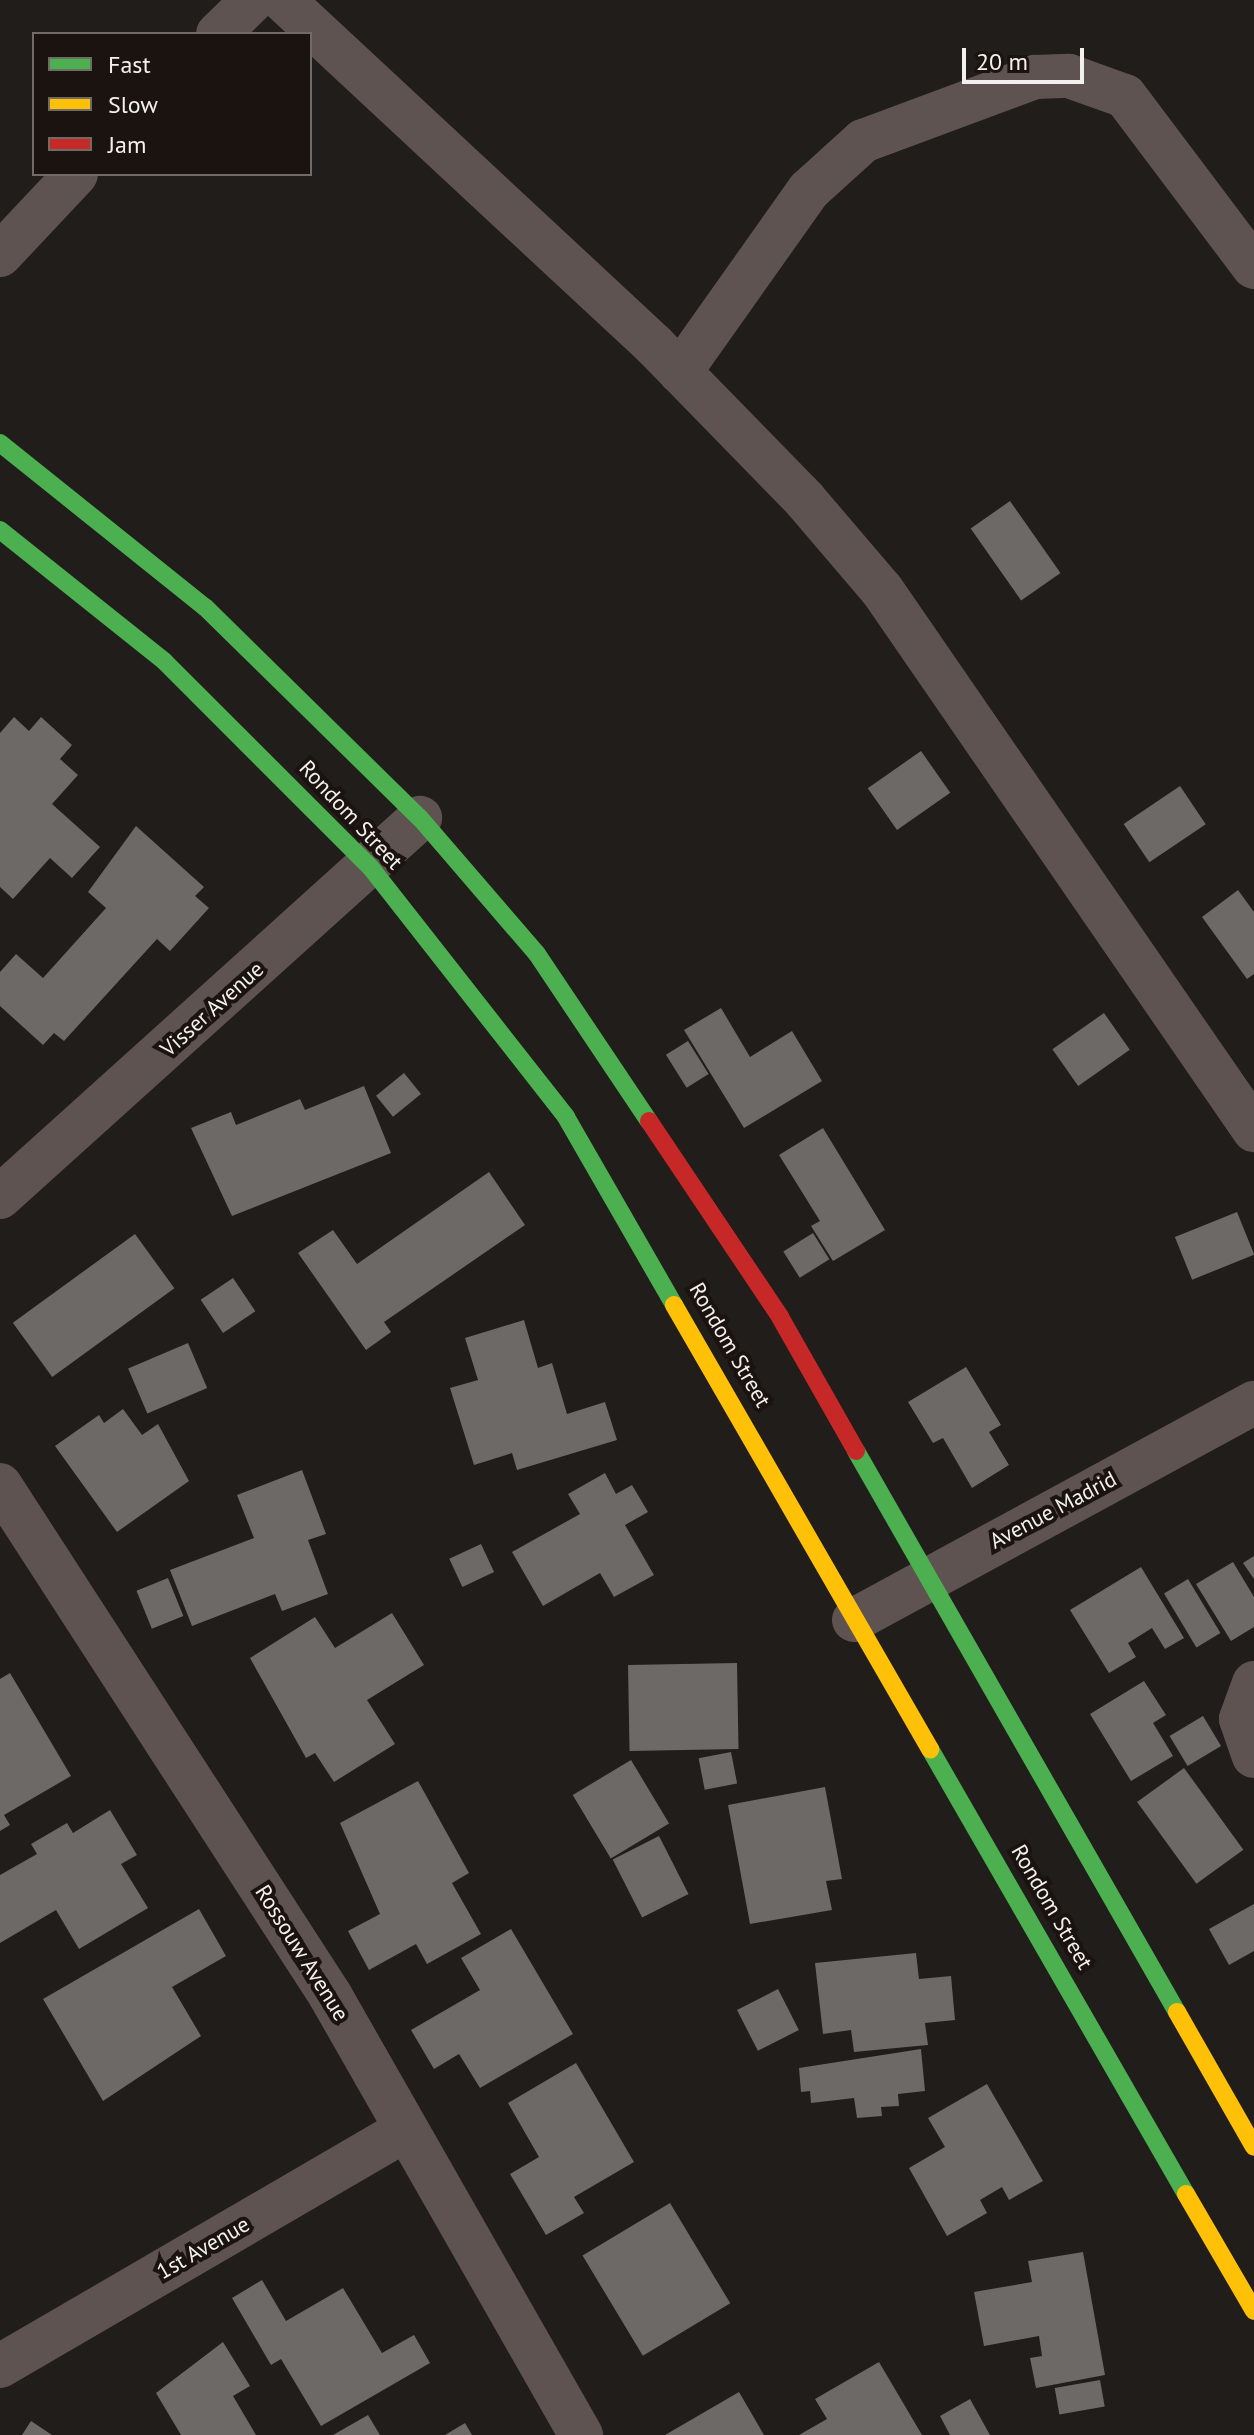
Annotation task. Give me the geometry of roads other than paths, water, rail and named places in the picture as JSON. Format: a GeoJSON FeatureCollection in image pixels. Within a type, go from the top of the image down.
{"type":"FeatureCollection","features":[{"type":"Feature","properties":{"kind":"street"},"geometry":{"type":"LineString","coordinates":[[220,32],[253,0]]}},
{"type":"Feature","properties":{"kind":"street"},"geometry":{"type":"LineString","coordinates":[[283,0],[680,372],[882,590],[1254,1130]]}},
{"type":"Feature","properties":{"kind":"street"},"geometry":{"type":"LineString","coordinates":[[680,372],[809,190],[863,141],[1035,77],[1069,76],[1125,96],[1254,267]]}},
{"type":"Feature","properties":{"kind":"street"},"geometry":{"type":"LineString","coordinates":[[0,255],[74,176]]}},
{"type":"Feature","properties":{"kind":"street","name":"Rondom Street"},"geometry":{"type":"LineString","coordinates":[[0,443],[205,607],[420,818],[529,944],[620,1069],[780,1317],[1254,2147]]}},
{"type":"Feature","properties":{"kind":"street","name":"Rondom Street"},"geometry":{"type":"LineString","coordinates":[[0,530],[164,661],[371,868],[566,1117],[1254,2311]]}},
{"type":"Feature","properties":{"kind":"street","name":"Visser Avenue"},"geometry":{"type":"LineString","coordinates":[[0,1197],[371,868],[420,818]]}},
{"type":"Feature","properties":{"kind":"street","name":"Avenue Madrid"},"geometry":{"type":"LineString","coordinates":[[854,1620],[928,1577],[1254,1403]]}},
{"type":"Feature","properties":{"kind":"street","name":"Rossouw Avenue"},"geometry":{"type":"LineString","coordinates":[[0,1485],[330,1995],[581,2435]]}},
{"type":"Feature","properties":{"kind":"street"},"geometry":{"type":"LineString","coordinates":[[1254,1683],[1241,1719],[1254,1756]]}},
{"type":"Feature","properties":{"kind":"street","name":"1st Avenue"},"geometry":{"type":"LineString","coordinates":[[0,2366],[406,2130]]}}]}
